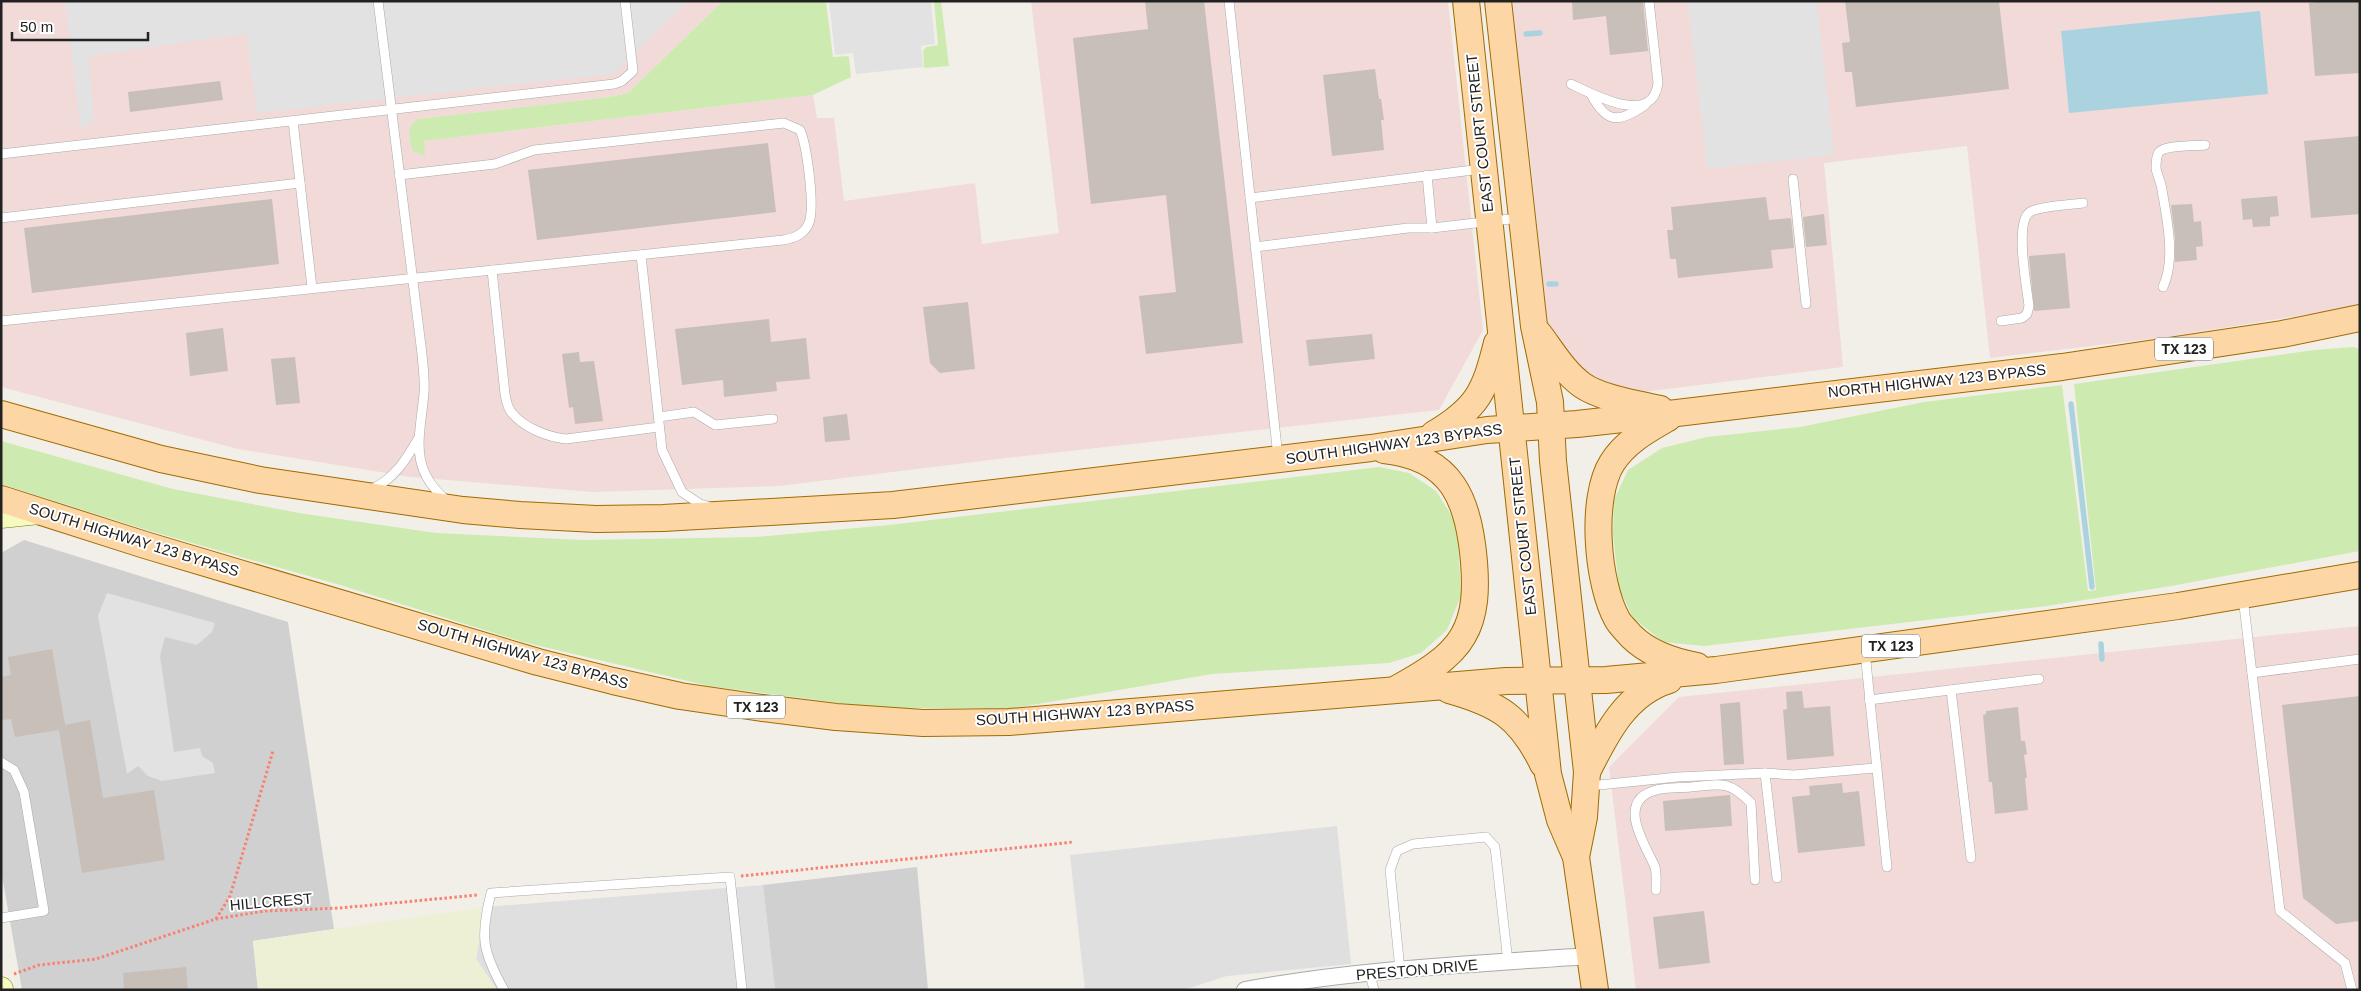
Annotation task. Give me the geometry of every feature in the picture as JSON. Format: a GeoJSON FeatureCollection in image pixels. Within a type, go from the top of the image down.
{"type":"FeatureCollection","features":[{"type":"Feature","properties":{"kind":"main road","name":"EAST COURT STREET"},"geometry":{"type":"LineString","coordinates":[[1466,1],[1548,774],[1560,820],[1576,857],[1594,990]]}},
{"type":"Feature","properties":{"kind":"main road","name":"EAST COURT STREET"},"geometry":{"type":"LineString","coordinates":[[1498,1],[1534,326],[1550,402],[1553,461],[1587,779],[1584,817],[1576,857]]}},
{"type":"Feature","properties":{"kind":"main road","name":"NORTH HIGHWAY 123 BYPASS"},"geometry":{"type":"LineString","coordinates":[[1511,428],[1552,426],[1678,413],[2062,367],[2282,334],[2360,318]]}},
{"type":"Feature","properties":{"kind":"main road"},"geometry":{"type":"LineString","coordinates":[[1534,326],[1565,368],[1582,385],[1597,392],[1678,413]]}},
{"type":"Feature","properties":{"kind":"main road"},"geometry":{"type":"LineString","coordinates":[[1427,438],[1458,420],[1476,402],[1490,371],[1501,328]]}},
{"type":"Feature","properties":{"kind":"main road"},"geometry":{"type":"LineString","coordinates":[[2282,334],[2336,331],[2360,333]]}},
{"type":"Feature","properties":{"kind":"main road"},"geometry":{"type":"LineString","coordinates":[[1678,413],[1645,431],[1629,443],[1612,463],[1602,486],[1598,516],[1601,556],[1606,589],[1617,619],[1633,638],[1662,656],[1704,671]]}},
{"type":"Feature","properties":{"kind":"main road","name":"SOUTH HIGHWAY 123 BYPASS"},"geometry":{"type":"LineString","coordinates":[[1,414],[161,459],[260,480],[462,510],[520,516],[596,519],[742,515],[893,505],[1370,448],[1427,438],[1511,428]]}},
{"type":"Feature","properties":{"kind":"main road"},"geometry":{"type":"LineString","coordinates":[[1370,448],[1417,457],[1436,469],[1454,485],[1464,503],[1471,530],[1476,588],[1471,617],[1463,637],[1450,652],[1390,692]]}},
{"type":"Feature","properties":{"kind":"main road","name":"SOUTH HIGHWAY 123 BYPASS"},"geometry":{"type":"LineString","coordinates":[[1,499],[538,662],[680,696],[836,717],[913,722],[1009,722],[1206,704],[1538,680]]}},
{"type":"Feature","properties":{"kind":"main road"},"geometry":{"type":"LineString","coordinates":[[1,516],[15,513],[41,512]]}},
{"type":"Feature","properties":{"kind":"main road","name":"TX 123"},"geometry":{"type":"LineString","coordinates":[[1538,680],[1577,680],[1704,671],[2178,606],[2354,575]]}},
{"type":"Feature","properties":{"kind":"main road"},"geometry":{"type":"LineString","coordinates":[[1587,779],[1604,739],[1621,713],[1638,695],[1659,683],[1704,671]]}},
{"type":"Feature","properties":{"kind":"main road"},"geometry":{"type":"LineString","coordinates":[[1438,687],[1469,696],[1511,717],[1534,745],[1548,774]]}},
{"type":"Feature","properties":{"kind":"street","name":"PRESTON DRIVE"},"geometry":{"type":"LineString","coordinates":[[1250,989],[1372,982],[1400,970],[1589,956]]}},
{"type":"Feature","properties":{"kind":"lane"},"geometry":{"type":"LineString","coordinates":[[378,1],[424,376],[418,439],[420,464],[425,477],[434,490],[448,502],[462,510]]}},
{"type":"Feature","properties":{"kind":"lane"},"geometry":{"type":"LineString","coordinates":[[1,154],[590,88],[622,81],[633,71],[625,1]]}},
{"type":"Feature","properties":{"kind":"lane"},"geometry":{"type":"LineString","coordinates":[[1229,1],[1278,459]]}},
{"type":"Feature","properties":{"kind":"lane"},"geometry":{"type":"LineString","coordinates":[[1591,94],[1599,110],[1611,117],[1629,115],[1646,104],[1657,91],[1658,82],[1649,1]]}},
{"type":"Feature","properties":{"kind":"lane"},"geometry":{"type":"LineString","coordinates":[[1571,84],[1591,94],[1626,105],[1646,104]]}},
{"type":"Feature","properties":{"kind":"lane"},"geometry":{"type":"LineString","coordinates":[[293,121],[312,288]]}},
{"type":"Feature","properties":{"kind":"lane"},"geometry":{"type":"LineString","coordinates":[[1,322],[411,277],[782,240],[799,236],[808,225],[811,211],[806,143],[800,130],[784,123],[534,150],[495,164],[399,175]]}},
{"type":"Feature","properties":{"kind":"lane"},"geometry":{"type":"LineString","coordinates":[[2163,286],[2167,279],[2169,260],[2162,189],[2156,168],[2157,158],[2159,152],[2166,148],[2204,145]]}},
{"type":"Feature","properties":{"kind":"lane"},"geometry":{"type":"LineString","coordinates":[[1250,198],[1484,168]]}},
{"type":"Feature","properties":{"kind":"lane"},"geometry":{"type":"LineString","coordinates":[[1427,175],[1432,228]]}},
{"type":"Feature","properties":{"kind":"lane"},"geometry":{"type":"LineString","coordinates":[[1793,179],[1806,304]]}},
{"type":"Feature","properties":{"kind":"lane"},"geometry":{"type":"LineString","coordinates":[[1,218],[300,183]]}},
{"type":"Feature","properties":{"kind":"lane"},"geometry":{"type":"LineString","coordinates":[[2001,321],[2022,318],[2027,314],[2029,306],[2021,232],[2025,216],[2030,211],[2083,204]]}},
{"type":"Feature","properties":{"kind":"lane"},"geometry":{"type":"LineString","coordinates":[[1255,247],[1408,228],[1432,228],[1522,218]]}},
{"type":"Feature","properties":{"kind":"lane"},"geometry":{"type":"LineString","coordinates":[[641,255],[662,450],[682,492],[700,504],[742,515]]}},
{"type":"Feature","properties":{"kind":"lane"},"geometry":{"type":"LineString","coordinates":[[492,270],[504,394],[511,413],[533,429],[566,439],[660,430]]}},
{"type":"Feature","properties":{"kind":"lane"},"geometry":{"type":"LineString","coordinates":[[659,416],[694,412],[715,425],[773,419]]}},
{"type":"Feature","properties":{"kind":"lane"},"geometry":{"type":"LineString","coordinates":[[355,495],[366,493],[392,478],[403,465],[418,439]]}},
{"type":"Feature","properties":{"kind":"lane"},"geometry":{"type":"LineString","coordinates":[[2242,594],[2280,911],[2345,964],[2352,990]]}},
{"type":"Feature","properties":{"kind":"lane"},"geometry":{"type":"LineString","coordinates":[[1865,649],[1875,768],[1887,867]]}},
{"type":"Feature","properties":{"kind":"lane"},"geometry":{"type":"LineString","coordinates":[[2252,673],[2360,659]]}},
{"type":"Feature","properties":{"kind":"lane"},"geometry":{"type":"LineString","coordinates":[[1870,700],[2039,679]]}},
{"type":"Feature","properties":{"kind":"lane"},"geometry":{"type":"LineString","coordinates":[[1951,690],[1971,858]]}},
{"type":"Feature","properties":{"kind":"lane"},"geometry":{"type":"LineString","coordinates":[[1,762],[14,770],[24,792],[44,911],[1,918]]}},
{"type":"Feature","properties":{"kind":"lane"},"geometry":{"type":"LineString","coordinates":[[1587,779],[1678,777],[1766,772],[1794,775],[1875,768]]}},
{"type":"Feature","properties":{"kind":"lane"},"geometry":{"type":"LineString","coordinates":[[1766,772],[1777,878]]}},
{"type":"Feature","properties":{"kind":"lane"},"geometry":{"type":"LineString","coordinates":[[1656,890],[1656,870],[1638,833],[1634,811],[1641,798],[1653,791],[1721,784],[1736,788],[1751,803],[1756,880]]}},
{"type":"Feature","properties":{"kind":"lane"},"geometry":{"type":"LineString","coordinates":[[1400,970],[1390,870],[1397,851],[1413,844],[1486,837],[1496,847],[1508,962]]}},
{"type":"Feature","properties":{"kind":"lane"},"geometry":{"type":"LineString","coordinates":[[504,990],[485,953],[484,920],[491,893],[730,877],[742,990]]}},
{"type":"Feature","properties":{"kind":"path"},"geometry":{"type":"LineString","coordinates":[[216,919],[230,896],[273,751]]}},
{"type":"Feature","properties":{"kind":"path"},"geometry":{"type":"LineString","coordinates":[[730,877],[1073,842]]}},
{"type":"Feature","properties":{"kind":"path","name":"HILLCREST"},"geometry":{"type":"LineString","coordinates":[[4,985],[39,965],[96,959],[138,947],[216,919],[264,911],[340,908],[491,893]]}},
{"type":"Feature","properties":{"kind":"shaded area"},"geometry":{"type":"Polygon","coordinates":[[[1,1],[723,1],[628,93],[610,97],[418,119],[425,156],[423,141],[813,95],[817,118],[834,118],[844,201],[975,183],[982,244],[1059,233],[1031,1],[1448,1],[1483,330],[1439,410],[1006,458],[779,486],[592,492],[411,477],[238,449],[1,387],[1,1]]]}},
{"type":"Feature","properties":{"kind":"shaded area"},"geometry":{"type":"Polygon","coordinates":[[[65,1],[688,1],[614,74],[257,113],[246,34],[89,56],[94,121],[81,129],[65,1]]]}},
{"type":"Feature","properties":{"kind":"shaded area"},"geometry":{"type":"Polygon","coordinates":[[[829,1],[931,1],[935,44],[921,46],[923,67],[856,74],[853,53],[835,55],[829,1]]]}},
{"type":"Feature","properties":{"kind":"shaded area"},"geometry":{"type":"Polygon","coordinates":[[[1510,1],[2360,1],[2360,306],[2160,338],[1990,358],[1967,146],[1824,163],[1843,367],[1627,394],[1594,385],[1548,330],[1529,146],[1510,1]]]}},
{"type":"Feature","properties":{"kind":"shaded area"},"geometry":{"type":"Polygon","coordinates":[[[1688,1],[1817,1],[1834,155],[1707,169],[1688,1]]]}},
{"type":"Feature","properties":{"kind":"shaded area"},"geometry":{"type":"Polygon","coordinates":[[[24,540],[288,622],[334,929],[253,941],[258,990],[22,990],[1,870],[1,553],[24,540]]]}},
{"type":"Feature","properties":{"kind":"shaded area"},"geometry":{"type":"Polygon","coordinates":[[[107,593],[215,623],[212,632],[197,645],[165,637],[160,656],[174,752],[200,748],[202,756],[213,763],[215,773],[162,781],[148,776],[138,766],[127,774],[98,616],[107,593]]]}},
{"type":"Feature","properties":{"kind":"shaded area"},"geometry":{"type":"Polygon","coordinates":[[[2360,626],[2360,990],[1636,990],[1609,767],[1679,697],[2360,626]]]}},
{"type":"Feature","properties":{"kind":"shaded area"},"geometry":{"type":"Polygon","coordinates":[[[1337,826],[1351,964],[1227,976],[1183,990],[1085,990],[1070,855],[1337,826]]]}},
{"type":"Feature","properties":{"kind":"shaded area"},"geometry":{"type":"Polygon","coordinates":[[[917,867],[928,990],[775,990],[763,885],[917,867]]]}},
{"type":"Feature","properties":{"kind":"shaded area"},"geometry":{"type":"Polygon","coordinates":[[[763,885],[775,990],[497,990],[476,959],[485,907],[763,885]]]}},
{"type":"Feature","properties":{"kind":"green space"},"geometry":{"type":"Polygon","coordinates":[[[723,1],[826,1],[833,57],[849,57],[851,77],[813,95],[424,141],[425,156],[413,151],[410,129],[418,119],[610,97],[628,93],[723,1]]]}},
{"type":"Feature","properties":{"kind":"green space"},"geometry":{"type":"Polygon","coordinates":[[[934,1],[941,1],[949,66],[924,68],[923,51],[926,47],[938,45],[934,1]]]}},
{"type":"Feature","properties":{"kind":"green space"},"geometry":{"type":"Polygon","coordinates":[[[2353,347],[2360,349],[2360,551],[2171,586],[2047,606],[1704,646],[1663,642],[1633,618],[1619,588],[1613,534],[1614,500],[1628,470],[1662,448],[1707,437],[1800,427],[1924,402],[2062,385],[2088,591],[2096,590],[2074,384],[2314,350],[2353,347]]]}},
{"type":"Feature","properties":{"kind":"green space"},"geometry":{"type":"Polygon","coordinates":[[[1,441],[173,489],[299,513],[436,533],[584,540],[756,537],[889,525],[1379,467],[1409,473],[1436,491],[1457,524],[1461,596],[1447,630],[1421,653],[1389,663],[1212,674],[1014,708],[878,708],[709,686],[523,642],[340,585],[150,531],[1,484],[1,441]]]}},
{"type":"Feature","properties":{"kind":"green space"},"geometry":{"type":"Polygon","coordinates":[[[485,907],[476,959],[497,990],[258,990],[253,941],[485,907]]]}},
{"type":"Feature","properties":{"kind":"water"},"geometry":{"type":"Polygon","coordinates":[[[2260,11],[2268,94],[2069,113],[2061,31],[2260,11]]]}},
{"type":"Feature","properties":{"kind":"building"},"geometry":{"type":"Polygon","coordinates":[[[1145,1],[1204,1],[1243,343],[1146,354],[1139,296],[1176,292],[1166,195],[1091,204],[1073,38],[1148,29],[1145,1]]]}},
{"type":"Feature","properties":{"kind":"building"},"geometry":{"type":"Polygon","coordinates":[[[1572,1],[1643,1],[1648,51],[1610,55],[1606,16],[1573,20],[1572,1]]]}},
{"type":"Feature","properties":{"kind":"building"},"geometry":{"type":"Polygon","coordinates":[[[1845,1],[1999,1],[2009,89],[1856,107],[1852,72],[1845,72],[1842,43],[1850,42],[1845,1]]]}},
{"type":"Feature","properties":{"kind":"building"},"geometry":{"type":"Polygon","coordinates":[[[2360,1],[2360,73],[2315,76],[2309,3],[2360,1]]]}},
{"type":"Feature","properties":{"kind":"building"},"geometry":{"type":"Polygon","coordinates":[[[1375,69],[1384,120],[1381,120],[1384,150],[1332,156],[1323,75],[1375,69]]]}},
{"type":"Feature","properties":{"kind":"building"},"geometry":{"type":"Polygon","coordinates":[[[220,81],[223,100],[130,112],[128,92],[220,81]]]}},
{"type":"Feature","properties":{"kind":"building"},"geometry":{"type":"Polygon","coordinates":[[[2360,136],[2360,214],[2311,218],[2304,141],[2360,136]]]}},
{"type":"Feature","properties":{"kind":"building"},"geometry":{"type":"Polygon","coordinates":[[[768,143],[776,212],[537,240],[528,170],[768,143]]]}},
{"type":"Feature","properties":{"kind":"building"},"geometry":{"type":"Polygon","coordinates":[[[2277,196],[2279,216],[2270,217],[2270,226],[2253,227],[2252,219],[2243,220],[2241,199],[2277,196]]]}},
{"type":"Feature","properties":{"kind":"building"},"geometry":{"type":"Polygon","coordinates":[[[1766,197],[1769,220],[1791,218],[1794,248],[1771,250],[1773,268],[1678,278],[1676,259],[1670,259],[1667,230],[1673,230],[1671,207],[1766,197]]]}},
{"type":"Feature","properties":{"kind":"building"},"geometry":{"type":"Polygon","coordinates":[[[272,199],[279,264],[32,293],[24,228],[272,199]]]}},
{"type":"Feature","properties":{"kind":"building"},"geometry":{"type":"Polygon","coordinates":[[[2192,204],[2194,222],[2201,221],[2203,246],[2196,247],[2197,260],[2175,262],[2175,238],[2171,205],[2192,204]]]}},
{"type":"Feature","properties":{"kind":"building"},"geometry":{"type":"Polygon","coordinates":[[[1824,214],[1827,245],[1806,247],[1803,217],[1824,214]]]}},
{"type":"Feature","properties":{"kind":"building"},"geometry":{"type":"Polygon","coordinates":[[[2065,253],[2070,308],[2034,311],[2029,256],[2065,253]]]}},
{"type":"Feature","properties":{"kind":"building"},"geometry":{"type":"Polygon","coordinates":[[[968,302],[975,369],[940,373],[930,363],[923,307],[968,302]]]}},
{"type":"Feature","properties":{"kind":"building"},"geometry":{"type":"Polygon","coordinates":[[[769,319],[771,342],[806,338],[810,379],[776,382],[777,391],[724,397],[723,380],[682,385],[675,329],[769,319]]]}},
{"type":"Feature","properties":{"kind":"building"},"geometry":{"type":"Polygon","coordinates":[[[223,328],[228,371],[190,376],[186,333],[223,328]]]}},
{"type":"Feature","properties":{"kind":"building"},"geometry":{"type":"Polygon","coordinates":[[[1372,334],[1375,359],[1309,366],[1306,340],[1372,334]]]}},
{"type":"Feature","properties":{"kind":"building"},"geometry":{"type":"Polygon","coordinates":[[[579,352],[580,362],[594,361],[603,421],[575,424],[573,407],[569,408],[562,354],[579,352]]]}},
{"type":"Feature","properties":{"kind":"building"},"geometry":{"type":"Polygon","coordinates":[[[295,357],[300,403],[276,405],[271,359],[295,357]]]}},
{"type":"Feature","properties":{"kind":"building"},"geometry":{"type":"Polygon","coordinates":[[[847,414],[850,440],[825,442],[823,417],[847,414]]]}},
{"type":"Feature","properties":{"kind":"building"},"geometry":{"type":"Polygon","coordinates":[[[52,649],[65,725],[90,720],[103,798],[154,790],[165,860],[82,873],[59,730],[15,737],[11,719],[1,720],[1,677],[11,675],[8,657],[52,649]]]}},
{"type":"Feature","properties":{"kind":"building"},"geometry":{"type":"Polygon","coordinates":[[[1802,691],[1804,708],[1830,706],[1834,756],[1787,760],[1783,710],[1787,709],[1786,692],[1802,691]]]}},
{"type":"Feature","properties":{"kind":"building"},"geometry":{"type":"Polygon","coordinates":[[[2360,696],[2360,921],[2336,924],[2303,898],[2282,705],[2360,696]]]}},
{"type":"Feature","properties":{"kind":"building"},"geometry":{"type":"Polygon","coordinates":[[[1740,702],[1744,764],[1724,765],[1720,704],[1740,702]]]}},
{"type":"Feature","properties":{"kind":"building"},"geometry":{"type":"Polygon","coordinates":[[[2018,707],[2021,741],[2025,741],[2027,754],[2024,755],[2028,810],[1995,814],[1992,782],[1989,782],[1983,715],[1986,714],[1986,711],[2018,707]]]}},
{"type":"Feature","properties":{"kind":"building"},"geometry":{"type":"Polygon","coordinates":[[[1842,783],[1843,793],[1859,791],[1865,846],[1798,853],[1792,797],[1810,795],[1809,786],[1842,783]]]}},
{"type":"Feature","properties":{"kind":"building"},"geometry":{"type":"Polygon","coordinates":[[[1730,795],[1732,826],[1665,831],[1663,801],[1730,795]]]}},
{"type":"Feature","properties":{"kind":"building"},"geometry":{"type":"Polygon","coordinates":[[[1704,911],[1710,963],[1659,969],[1653,917],[1704,911]]]}},
{"type":"Feature","properties":{"kind":"building"},"geometry":{"type":"Polygon","coordinates":[[[186,967],[188,990],[124,990],[123,973],[186,967]]]}},
{"type":"Feature","properties":{"kind":"waterway"},"geometry":{"type":"LineString","coordinates":[[1526,34],[1540,33]]}},
{"type":"Feature","properties":{"kind":"waterway"},"geometry":{"type":"LineString","coordinates":[[1549,284],[1556,284]]}},
{"type":"Feature","properties":{"kind":"waterway"},"geometry":{"type":"LineString","coordinates":[[2071,404],[2092,587]]}},
{"type":"Feature","properties":{"kind":"waterway"},"geometry":{"type":"LineString","coordinates":[[2101,644],[2102,659]]}}]}
